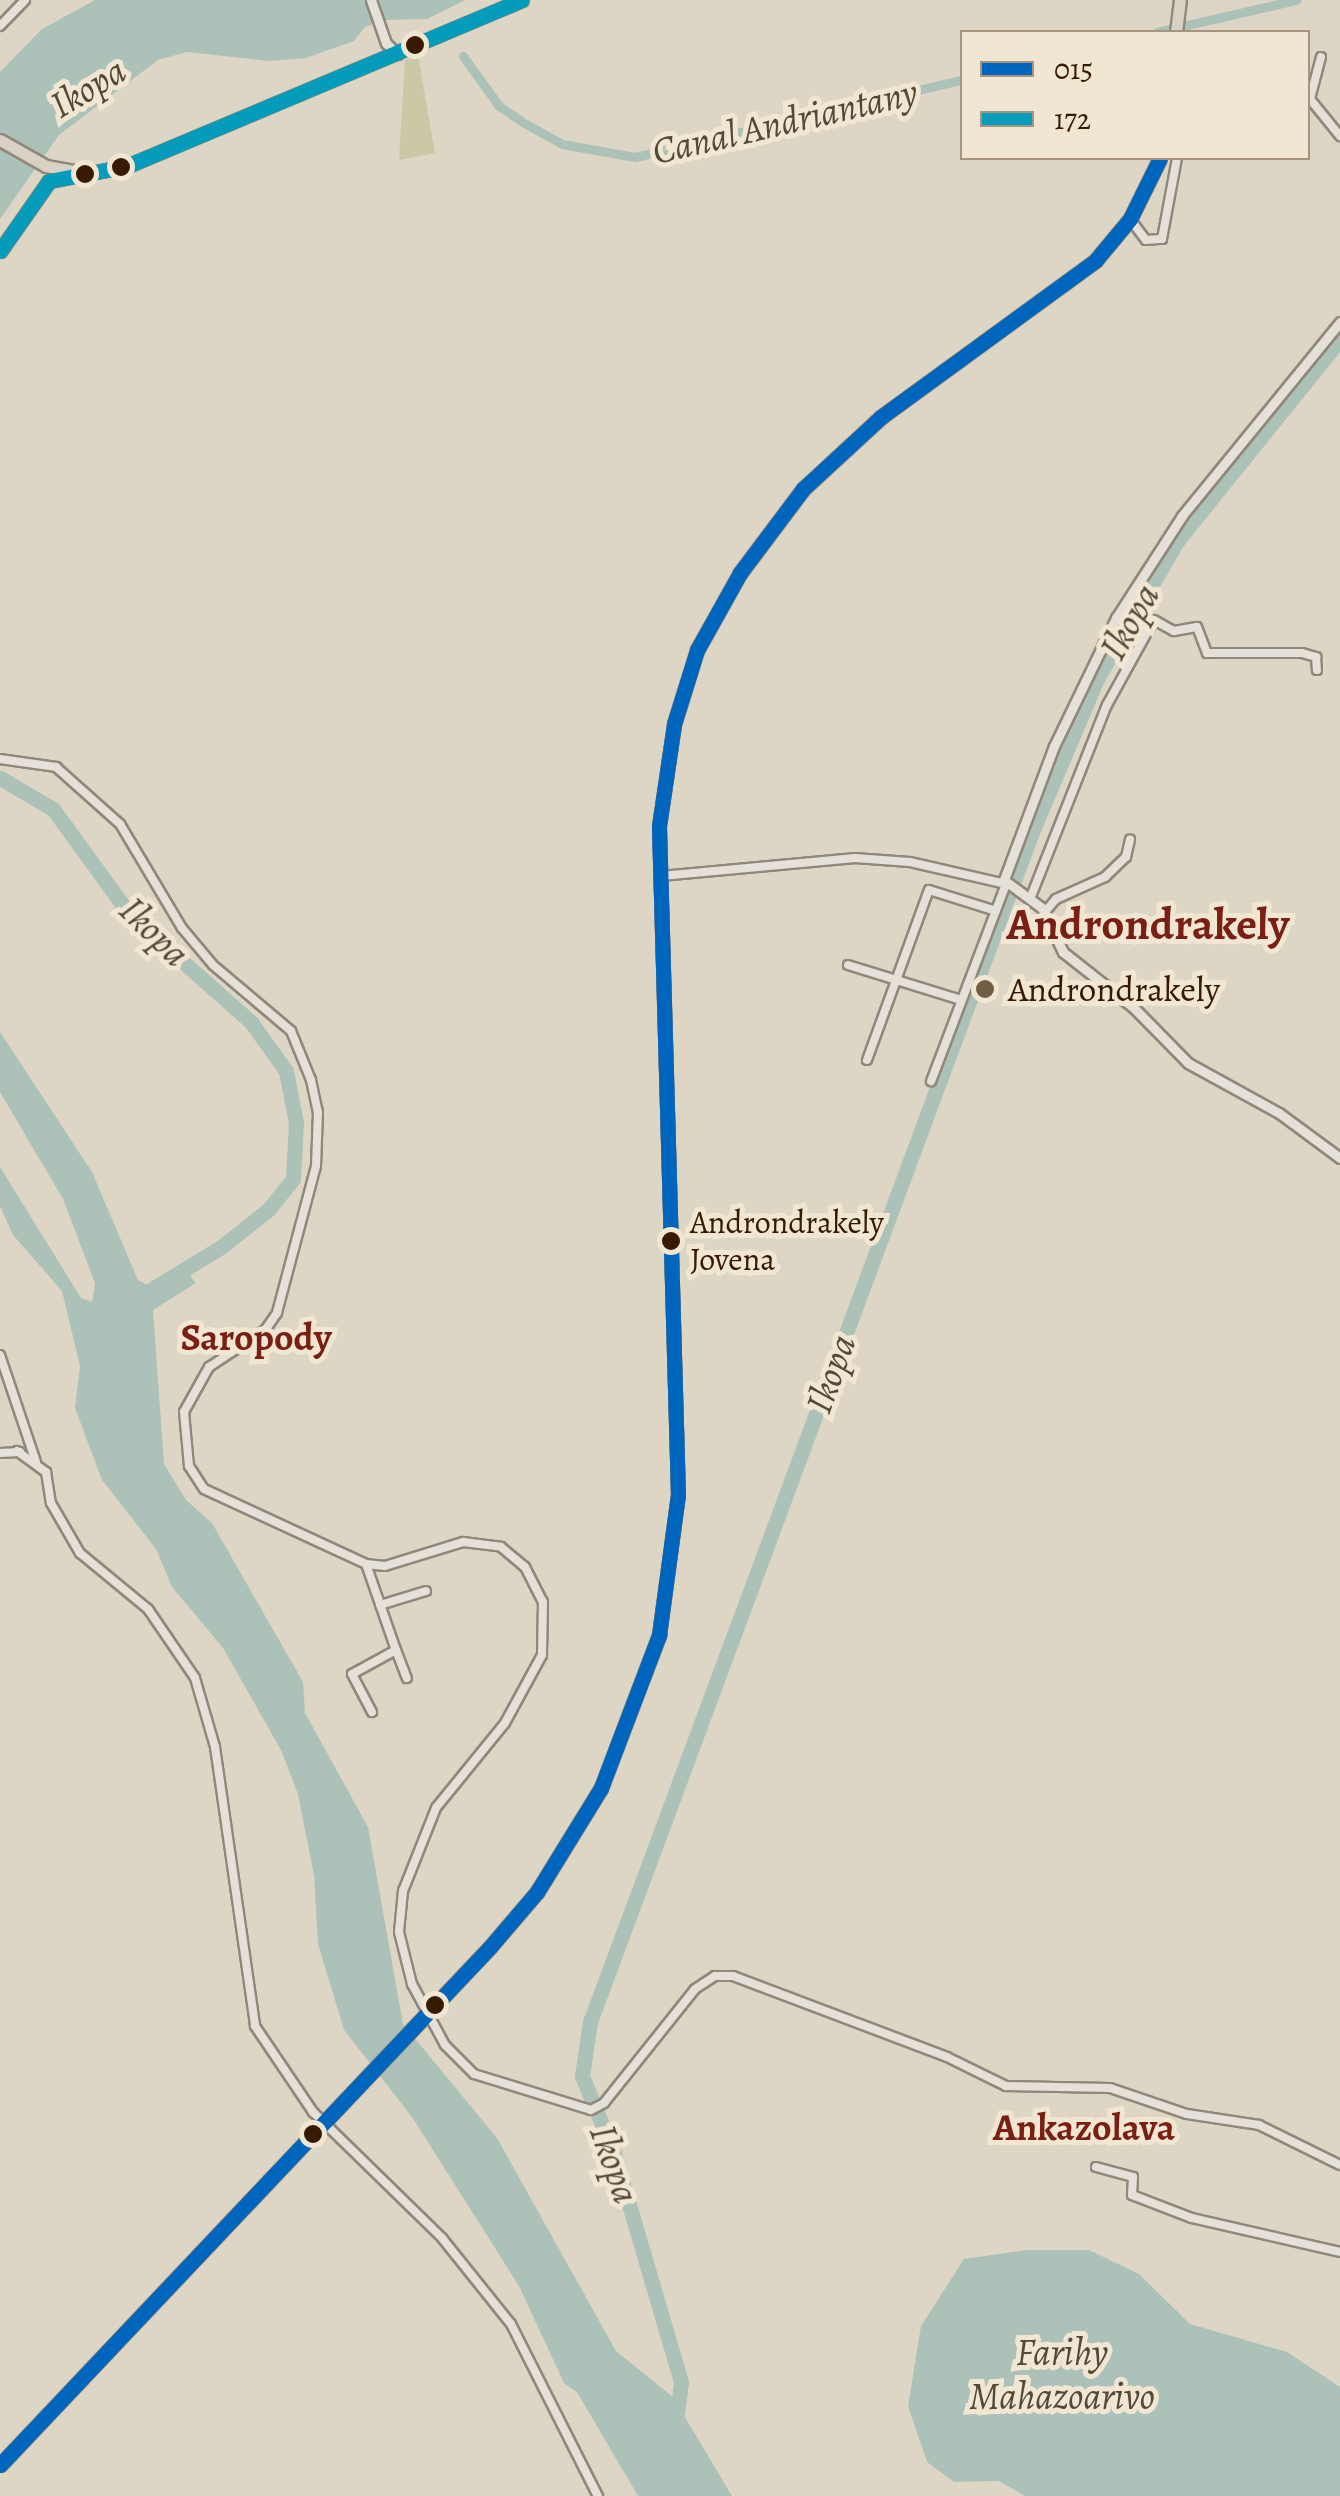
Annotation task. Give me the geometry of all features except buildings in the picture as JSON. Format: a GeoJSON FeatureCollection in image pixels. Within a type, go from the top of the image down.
{"type":"FeatureCollection","features":[{"type":"Feature","properties":{"kind":"main road"},"geometry":{"type":"LineString","coordinates":[[44,184],[127,166],[507,0]]}},
{"type":"Feature","properties":{"kind":"main road"},"geometry":{"type":"LineString","coordinates":[[0,140],[44,165],[77,172],[130,159],[522,0]]}},
{"type":"Feature","properties":{"kind":"main road"},"geometry":{"type":"LineString","coordinates":[[1176,29],[1179,4]]}},
{"type":"Feature","properties":{"kind":"main road"},"geometry":{"type":"LineString","coordinates":[[0,2465],[423,2019],[525,1907],[571,1843],[628,1728],[664,1610],[678,1496],[661,797],[674,724],[704,631],[740,574],[803,489],[849,445],[1070,282],[1130,220],[1159,160]]}},
{"type":"Feature","properties":{"kind":"main road"},"geometry":{"type":"LineString","coordinates":[[0,251],[44,184],[44,165]]}},
{"type":"Feature","properties":{"kind":"street"},"geometry":{"type":"LineString","coordinates":[[0,26],[25,0]]}},
{"type":"Feature","properties":{"kind":"street"},"geometry":{"type":"LineString","coordinates":[[371,0],[384,37],[395,52]]}},
{"type":"Feature","properties":{"kind":"street"},"geometry":{"type":"LineString","coordinates":[[1310,96],[1321,57]]}},
{"type":"Feature","properties":{"kind":"street"},"geometry":{"type":"LineString","coordinates":[[1310,101],[1320,119],[1340,136]]}},
{"type":"Feature","properties":{"kind":"street"},"geometry":{"type":"LineString","coordinates":[[1130,220],[1146,240],[1162,239],[1177,160]]}},
{"type":"Feature","properties":{"kind":"street"},"geometry":{"type":"LineString","coordinates":[[931,1080],[1007,886],[1054,746],[1116,618],[1182,516],[1340,322]]}},
{"type":"Feature","properties":{"kind":"street"},"geometry":{"type":"LineString","coordinates":[[1025,896],[1107,705],[1154,620],[1174,631],[1196,627],[1207,653],[1302,652],[1316,657],[1318,670]]}},
{"type":"Feature","properties":{"kind":"street"},"geometry":{"type":"LineString","coordinates":[[0,759],[56,767],[104,808],[182,928],[214,965],[277,1014],[304,1059],[318,1112],[316,1166],[277,1313],[265,1330],[194,1386],[184,1412],[184,1444],[204,1490],[366,1564],[385,1566],[463,1542],[501,1547],[534,1580],[548,1624],[542,1655],[505,1723],[423,1831],[402,1892],[399,1932],[423,2019],[474,2074],[591,2110],[604,2102],[695,1989],[715,1976],[732,1976],[947,2057],[1006,2086],[1110,2088],[1187,2114],[1259,2125],[1340,2165]]}},
{"type":"Feature","properties":{"kind":"street"},"geometry":{"type":"LineString","coordinates":[[1045,912],[1056,899],[1106,877],[1126,857],[1130,839]]}},
{"type":"Feature","properties":{"kind":"street"},"geometry":{"type":"LineString","coordinates":[[660,876],[854,858],[910,862],[1007,886],[1045,912],[1063,952],[1134,1008],[1188,1064],[1278,1113],[1340,1158]]}},
{"type":"Feature","properties":{"kind":"street"},"geometry":{"type":"LineString","coordinates":[[867,1060],[929,890],[996,911]]}},
{"type":"Feature","properties":{"kind":"street"},"geometry":{"type":"LineString","coordinates":[[848,965],[961,1000]]}},
{"type":"Feature","properties":{"kind":"street"},"geometry":{"type":"LineString","coordinates":[[0,1355],[38,1463],[17,1450],[0,1452]]}},
{"type":"Feature","properties":{"kind":"street"},"geometry":{"type":"LineString","coordinates":[[17,1450],[46,1472],[51,1503],[80,1553],[148,1609],[195,1678],[215,1747],[255,2026],[325,2124],[442,2238],[511,2324],[598,2496]]}},
{"type":"Feature","properties":{"kind":"street"},"geometry":{"type":"LineString","coordinates":[[366,1564],[407,1678]]}},
{"type":"Feature","properties":{"kind":"street"},"geometry":{"type":"LineString","coordinates":[[380,1605],[426,1591]]}},
{"type":"Feature","properties":{"kind":"street"},"geometry":{"type":"LineString","coordinates":[[372,1712],[352,1674],[396,1650]]}},
{"type":"Feature","properties":{"kind":"street"},"geometry":{"type":"LineString","coordinates":[[1096,2167],[1133,2177],[1132,2195],[1192,2218],[1340,2252]]}},
{"type":"Feature","properties":{"kind":"shaded area"},"geometry":{"type":"Polygon","coordinates":[[[418,55],[435,153],[399,160],[405,60],[418,55]]]}},
{"type":"Feature","properties":{"kind":"water"},"geometry":{"type":"Polygon","coordinates":[[[95,0],[465,0],[427,19],[384,20],[365,27],[354,41],[306,58],[269,61],[187,52],[158,60],[59,135],[0,219],[0,72],[42,29],[95,0]]]}},
{"type":"Feature","properties":{"kind":"water"},"geometry":{"type":"Polygon","coordinates":[[[0,1032],[92,1172],[138,1280],[160,1292],[188,1273],[196,1283],[153,1310],[164,1464],[186,1500],[212,1523],[303,1682],[305,1713],[368,1827],[403,2024],[497,2138],[616,2351],[673,2397],[732,2496],[638,2496],[577,2392],[564,2383],[519,2286],[412,2117],[344,2030],[318,1944],[314,1875],[298,1794],[281,1750],[223,1648],[172,1587],[156,1549],[102,1480],[75,1408],[80,1366],[62,1291],[13,1235],[0,1206],[0,1167],[81,1298],[92,1302],[95,1283],[63,1199],[0,1092],[0,1032]]]}},
{"type":"Feature","properties":{"kind":"water","name":"Farihy Mahazoarivo"},"geometry":{"type":"Polygon","coordinates":[[[1026,2250],[1089,2250],[1139,2274],[1190,2324],[1287,2352],[1340,2387],[1340,2496],[1025,2496],[999,2481],[954,2482],[927,2462],[908,2406],[921,2326],[964,2259],[1026,2250]]]}},
{"type":"Feature","properties":{"kind":"waterway","name":"Canal Andriantany"},"geometry":{"type":"LineString","coordinates":[[1166,30],[1296,0]]}},
{"type":"Feature","properties":{"kind":"waterway","name":"Canal Andriantany"},"geometry":{"type":"LineString","coordinates":[[463,56],[499,106],[526,124],[562,144],[635,157],[960,80]]}},
{"type":"Feature","properties":{"kind":"waterway","name":"Ikopa"},"geometry":{"type":"LineString","coordinates":[[676,2422],[681,2382],[614,2153],[582,2076],[590,2022],[1032,832],[1097,679],[1178,540],[1340,339]]}},
{"type":"Feature","properties":{"kind":"waterway","name":"Ikopa"},"geometry":{"type":"LineString","coordinates":[[0,778],[53,809],[130,915],[251,1022],[286,1071],[296,1123],[293,1179],[269,1209],[221,1247],[139,1297]]}},
{"type":"Feature","properties":{"kind":"transit line","name":"172"},"geometry":{"type":"LineString","coordinates":[[0,251],[49,181],[127,166],[522,0]]}},
{"type":"Feature","properties":{"kind":"transit line","name":"015"},"geometry":{"type":"LineString","coordinates":[[0,2465],[490,1947],[537,1892],[601,1788],[659,1635],[678,1495],[659,826],[674,724],[697,650],[740,573],[803,489],[881,417],[1095,261],[1130,219],[1159,160]]}},
{"type":"Feature","properties":{"kind":"place","name":"Androndrakely"},"geometry":{"type":"Point","coordinates":[985,989]}},
{"type":"Feature","properties":{"kind":"place","name":"Androndrakely Jovena"},"geometry":{"type":"Point","coordinates":[671,1241]}},
{"type":"Feature","properties":{"kind":"district","name":"Androndrakely"},"geometry":{"type":"Point","coordinates":[1148,925]}},
{"type":"Feature","properties":{"kind":"district","name":"Saropody"},"geometry":{"type":"Point","coordinates":[256,1338]}},
{"type":"Feature","properties":{"kind":"district","name":"Ankazolava"},"geometry":{"type":"Point","coordinates":[1084,2128]}}]}
